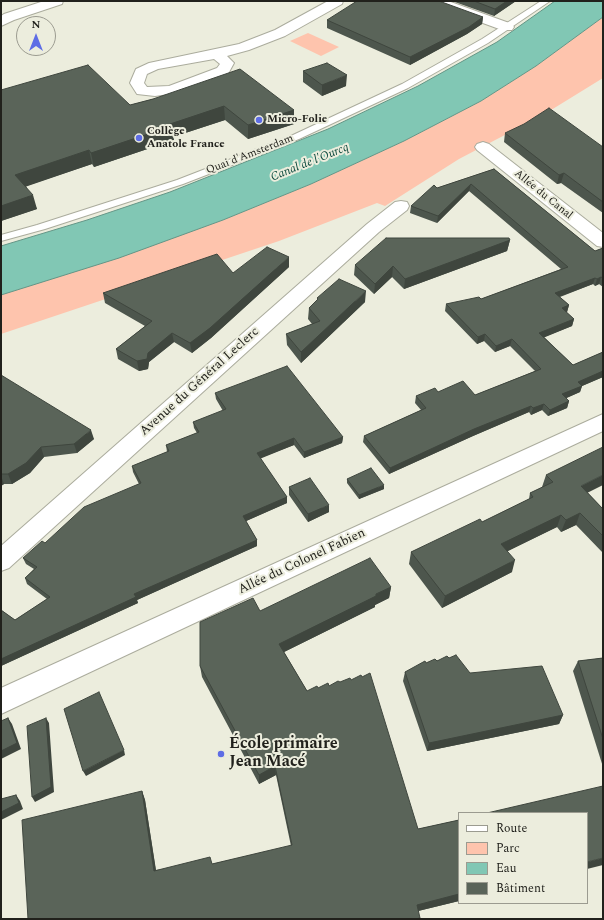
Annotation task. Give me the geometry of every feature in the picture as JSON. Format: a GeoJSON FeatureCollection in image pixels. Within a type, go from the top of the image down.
{"type":"FeatureCollection","features":[{"type":"Feature","properties":{"kind":"street"},"geometry":{"type":"LineString","coordinates":[[1,22],[9,17],[57,1]]}},
{"type":"Feature","properties":{"kind":"street"},"geometry":{"type":"LineString","coordinates":[[217,54],[226,63],[223,71],[171,90],[154,92],[142,91],[136,83],[142,72],[154,66],[217,54],[244,47],[280,33],[337,1]]}},
{"type":"Feature","properties":{"kind":"street"},"geometry":{"type":"LineString","coordinates":[[436,1],[506,27]]}},
{"type":"Feature","properties":{"kind":"street","name":"Allée du Canal"},"geometry":{"type":"LineString","coordinates":[[483,147],[603,242]]}},
{"type":"Feature","properties":{"kind":"street","name":"Avenue du Général Leclerc"},"geometry":{"type":"LineString","coordinates":[[1,561],[373,228],[401,206]]}},
{"type":"Feature","properties":{"kind":"street","name":"Allée du Colonel Fabien"},"geometry":{"type":"LineString","coordinates":[[1,701],[603,422]]}},
{"type":"Feature","properties":{"kind":"lane","name":"Quai d'Amsterdam"},"geometry":{"type":"LineString","coordinates":[[1,238],[41,227],[180,182],[296,137],[405,86],[485,41],[546,1]]}},
{"type":"Feature","properties":{"kind":"green space"},"geometry":{"type":"Polygon","coordinates":[[[603,17],[603,78],[543,115],[459,159],[385,206],[377,203],[279,241],[1,334],[1,295],[223,220],[311,184],[404,141],[481,101],[536,66],[603,17]]]}},
{"type":"Feature","properties":{"kind":"green space"},"geometry":{"type":"Polygon","coordinates":[[[308,33],[339,47],[321,56],[290,41],[308,33]]]}},
{"type":"Feature","properties":{"kind":"water","name":"Canal de l'Ourcq"},"geometry":{"type":"Polygon","coordinates":[[[555,1],[603,1],[603,17],[536,66],[481,101],[404,141],[311,184],[223,220],[119,258],[1,295],[1,246],[87,220],[170,192],[328,129],[418,86],[497,42],[555,1]]]}},
{"type":"Feature","properties":{"kind":"building"},"geometry":{"type":"Polygon","coordinates":[[[357,1],[439,1],[483,17],[469,27],[410,57],[327,20],[357,1]]]}},
{"type":"Feature","properties":{"kind":"building"},"geometry":{"type":"Polygon","coordinates":[[[474,1],[507,1],[495,9],[474,1]]]}},
{"type":"Feature","properties":{"kind":"building"},"geometry":{"type":"Polygon","coordinates":[[[327,63],[347,75],[322,85],[303,71],[327,63]]]}},
{"type":"Feature","properties":{"kind":"building"},"geometry":{"type":"Polygon","coordinates":[[[88,65],[130,105],[153,99],[240,69],[294,110],[248,125],[224,106],[170,124],[172,126],[91,153],[89,150],[15,175],[33,195],[1,206],[1,90],[88,65]]]}},
{"type":"Feature","properties":{"kind":"building"},"geometry":{"type":"Polygon","coordinates":[[[549,108],[603,147],[603,202],[564,173],[559,175],[505,133],[524,124],[549,108]]]}},
{"type":"Feature","properties":{"kind":"building"},"geometry":{"type":"Polygon","coordinates":[[[494,169],[595,251],[603,248],[603,278],[595,278],[555,293],[569,305],[562,308],[574,319],[539,333],[573,365],[603,352],[603,371],[578,382],[582,386],[562,394],[569,401],[550,410],[544,404],[533,408],[531,406],[474,429],[390,468],[364,436],[426,408],[416,396],[435,388],[438,392],[463,381],[475,395],[541,369],[512,339],[496,346],[485,334],[478,337],[446,304],[479,297],[481,299],[568,267],[471,184],[438,216],[411,206],[434,185],[437,188],[494,169]]]}},
{"type":"Feature","properties":{"kind":"building"},"geometry":{"type":"Polygon","coordinates":[[[386,238],[509,238],[510,240],[405,279],[393,266],[375,284],[355,265],[386,238]]]}},
{"type":"Feature","properties":{"kind":"building"},"geometry":{"type":"Polygon","coordinates":[[[267,247],[289,257],[210,328],[190,343],[172,333],[148,353],[147,359],[137,361],[116,349],[152,321],[103,293],[217,254],[233,273],[267,247]]]}},
{"type":"Feature","properties":{"kind":"building"},"geometry":{"type":"Polygon","coordinates":[[[339,279],[366,291],[301,352],[286,334],[320,321],[309,308],[318,299],[317,298],[339,279]]]}},
{"type":"Feature","properties":{"kind":"building"},"geometry":{"type":"Polygon","coordinates":[[[287,366],[343,437],[304,452],[294,438],[257,453],[287,497],[243,516],[257,540],[134,594],[136,597],[1,659],[1,610],[15,620],[50,597],[25,578],[37,567],[23,558],[42,541],[45,543],[84,507],[141,483],[132,466],[169,451],[166,445],[199,432],[193,422],[226,409],[215,393],[287,366]]]}},
{"type":"Feature","properties":{"kind":"building"},"geometry":{"type":"Polygon","coordinates":[[[1,375],[91,430],[74,444],[41,447],[26,463],[8,474],[1,474],[1,375]]]}},
{"type":"Feature","properties":{"kind":"building"},"geometry":{"type":"Polygon","coordinates":[[[603,447],[603,475],[581,486],[603,509],[603,536],[580,513],[566,520],[561,515],[501,544],[515,560],[445,596],[411,552],[480,519],[482,522],[533,497],[530,493],[553,482],[546,475],[603,447]]]}},
{"type":"Feature","properties":{"kind":"building"},"geometry":{"type":"Polygon","coordinates":[[[371,468],[384,485],[359,495],[347,479],[371,468]]]}},
{"type":"Feature","properties":{"kind":"building"},"geometry":{"type":"Polygon","coordinates":[[[310,478],[329,505],[308,514],[289,487],[310,478]]]}},
{"type":"Feature","properties":{"kind":"building"},"geometry":{"type":"Polygon","coordinates":[[[370,558],[391,587],[376,594],[376,596],[279,644],[307,691],[317,686],[318,688],[328,683],[329,686],[338,681],[340,682],[350,678],[351,680],[361,675],[362,677],[370,673],[418,829],[458,820],[458,894],[417,905],[420,918],[415,919],[28,919],[22,820],[142,791],[154,871],[210,857],[212,864],[292,845],[275,766],[259,775],[200,666],[200,622],[253,598],[260,611],[370,558]]]}},
{"type":"Feature","properties":{"kind":"building"},"geometry":{"type":"Polygon","coordinates":[[[456,655],[470,673],[542,666],[563,715],[429,743],[405,672],[425,661],[426,663],[435,659],[437,661],[447,656],[449,658],[456,655]]]}},
{"type":"Feature","properties":{"kind":"building"},"geometry":{"type":"Polygon","coordinates":[[[603,658],[603,739],[578,661],[603,658]]]}},
{"type":"Feature","properties":{"kind":"building"},"geometry":{"type":"Polygon","coordinates":[[[99,692],[124,750],[83,771],[64,709],[99,692]]]}},
{"type":"Feature","properties":{"kind":"building"},"geometry":{"type":"Polygon","coordinates":[[[8,718],[17,743],[1,751],[1,721],[8,718]]]}},
{"type":"Feature","properties":{"kind":"building"},"geometry":{"type":"Polygon","coordinates":[[[46,718],[51,787],[32,797],[27,726],[46,718]]]}},
{"type":"Feature","properties":{"kind":"building"},"geometry":{"type":"Polygon","coordinates":[[[603,786],[603,858],[588,862],[588,812],[491,812],[603,786]]]}},
{"type":"Feature","properties":{"kind":"building"},"geometry":{"type":"Polygon","coordinates":[[[16,795],[19,803],[1,812],[1,799],[16,795]]]}},
{"type":"Feature","properties":{"kind":"place","name":"Micro-Folie"},"geometry":{"type":"Point","coordinates":[259,120]}},
{"type":"Feature","properties":{"kind":"place","name":"Collège Anatole France"},"geometry":{"type":"Point","coordinates":[139,138]}},
{"type":"Feature","properties":{"kind":"place","name":"École primaire Jean Macé"},"geometry":{"type":"Point","coordinates":[221,754]}}]}
